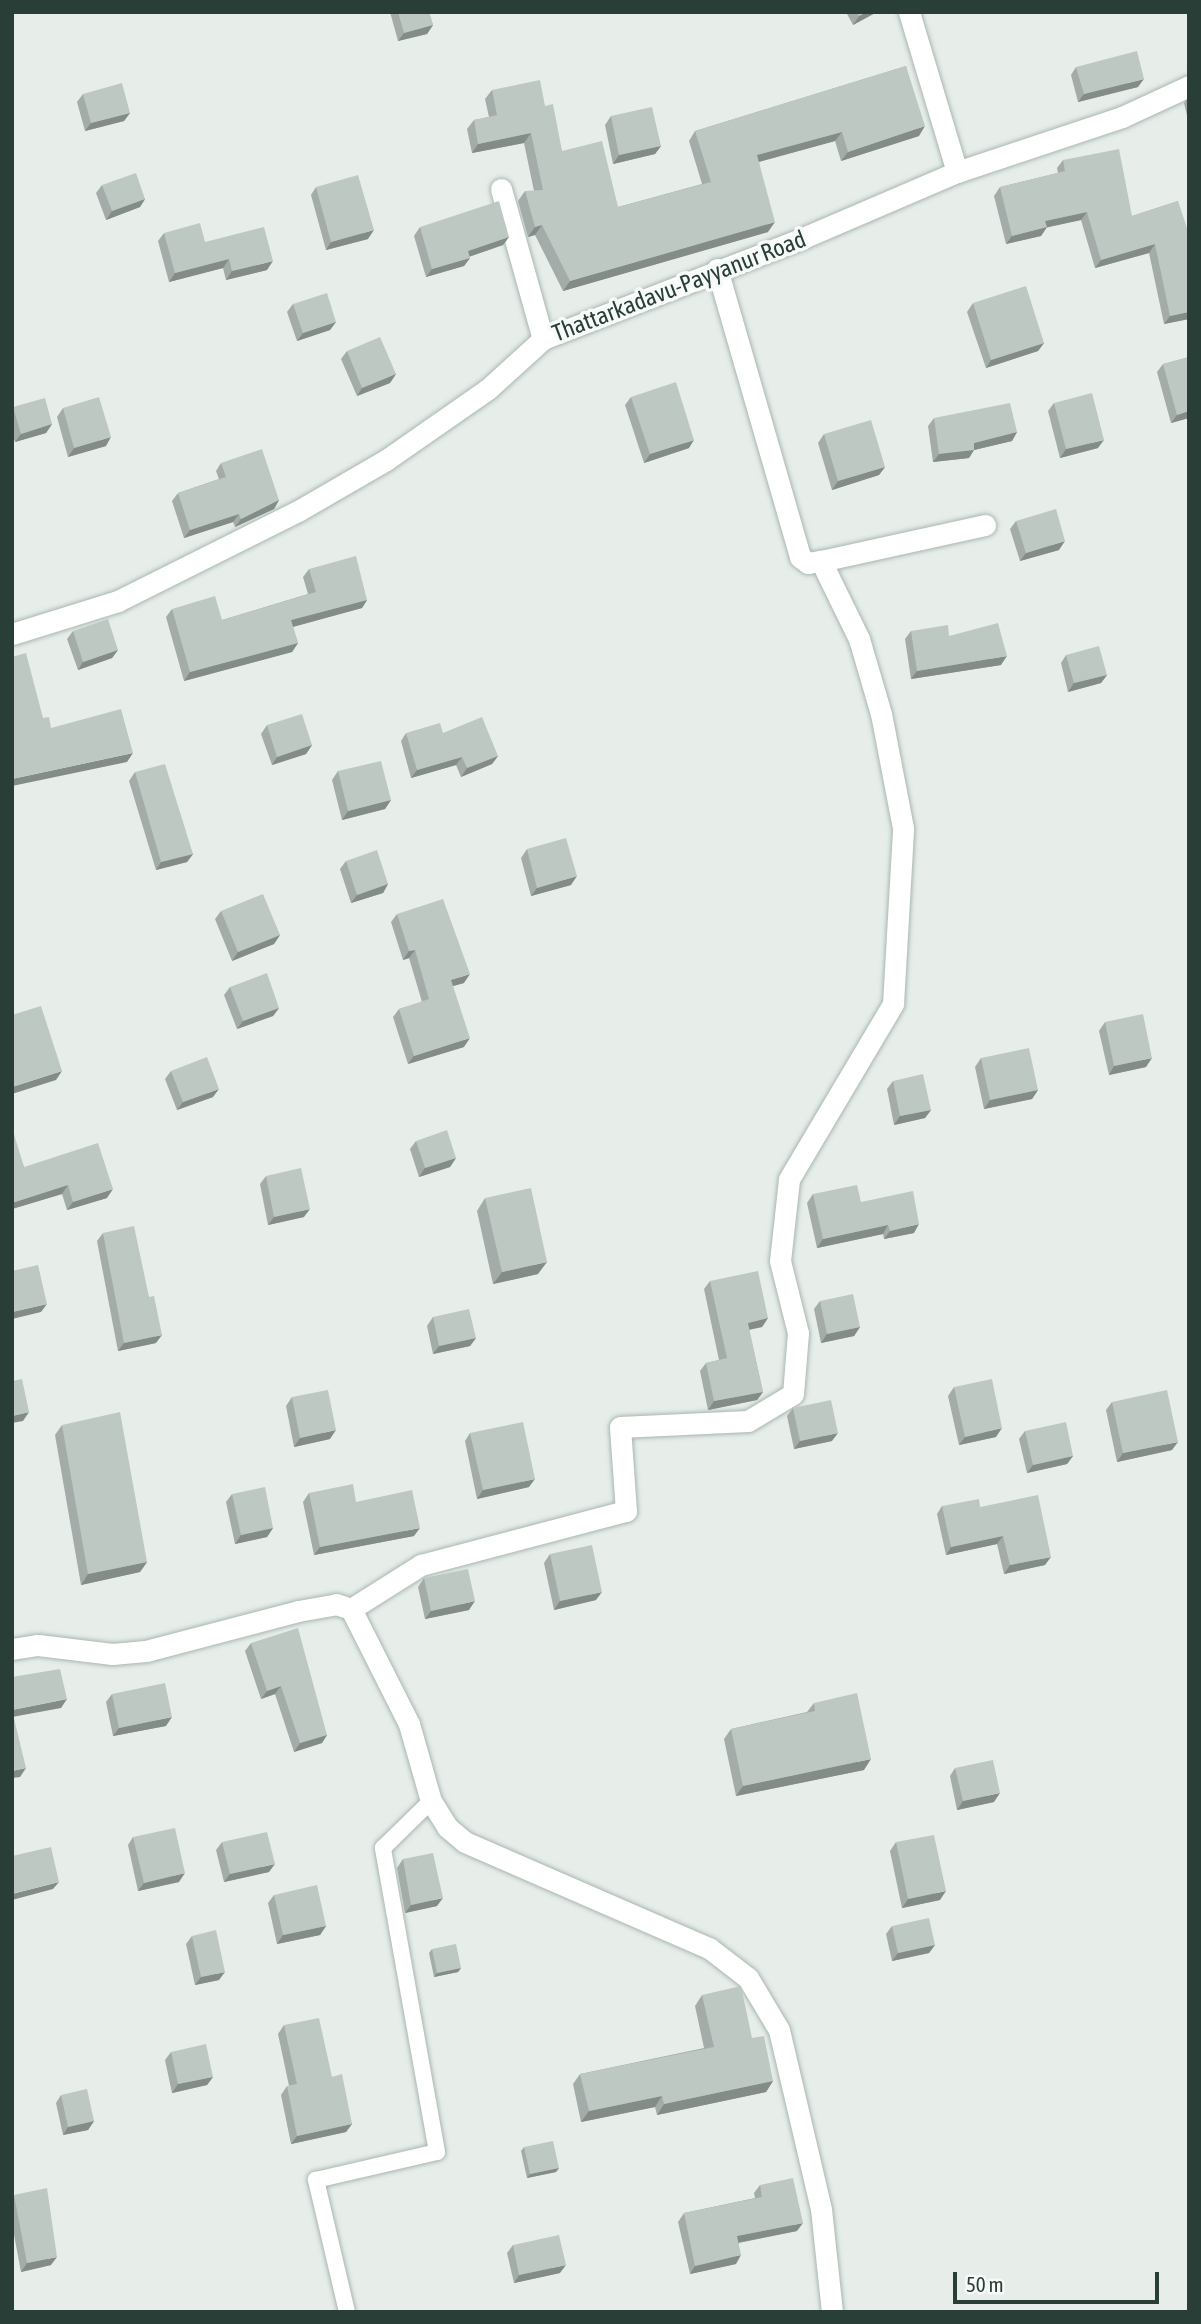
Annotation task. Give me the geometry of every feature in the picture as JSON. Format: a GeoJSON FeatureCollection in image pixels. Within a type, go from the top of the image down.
{"type":"FeatureCollection","features":[{"type":"Feature","properties":{"kind":"main road"},"geometry":{"type":"LineString","coordinates":[[909,12],[957,172]]}},
{"type":"Feature","properties":{"kind":"main road","name":"Thattarkadavu-Payyanur Road"},"geometry":{"type":"LineString","coordinates":[[12,634],[118,601],[298,511],[386,460],[465,404],[543,339],[803,238],[957,172],[1122,117],[1189,86]]}},
{"type":"Feature","properties":{"kind":"main road"},"geometry":{"type":"LineString","coordinates":[[501,189],[543,339]]}},
{"type":"Feature","properties":{"kind":"main road"},"geometry":{"type":"LineString","coordinates":[[718,269],[800,557],[808,563],[821,561],[985,525]]}},
{"type":"Feature","properties":{"kind":"main road"},"geometry":{"type":"LineString","coordinates":[[351,1609],[421,1565],[626,1511],[620,1427],[748,1421],[793,1394],[798,1333],[780,1261],[789,1179],[893,1004],[902,828],[881,714],[859,639],[821,561]]}},
{"type":"Feature","properties":{"kind":"main road"},"geometry":{"type":"LineString","coordinates":[[12,1649],[38,1645],[112,1654],[146,1651],[298,1611],[336,1604],[351,1609],[410,1724],[431,1801],[447,1827],[465,1842],[709,1948],[748,1978],[779,2030],[821,2209],[832,2312]]}},
{"type":"Feature","properties":{"kind":"lane"},"geometry":{"type":"LineString","coordinates":[[347,2312],[316,2180],[437,2152],[383,1848],[431,1801]]}},
{"type":"Feature","properties":{"kind":"building"},"geometry":{"type":"Polygon","coordinates":[[[398,12],[429,12],[433,25],[404,33],[398,12]]]}},
{"type":"Feature","properties":{"kind":"building"},"geometry":{"type":"Polygon","coordinates":[[[1137,51],[1144,79],[1084,94],[1076,67],[1137,51]]]}},
{"type":"Feature","properties":{"kind":"building"},"geometry":{"type":"Polygon","coordinates":[[[906,66],[925,126],[848,152],[842,132],[757,155],[775,222],[570,281],[542,225],[535,227],[525,191],[543,190],[531,133],[478,144],[474,120],[497,115],[492,90],[540,80],[545,106],[553,104],[562,151],[602,141],[618,207],[711,182],[695,131],[906,66]]]}},
{"type":"Feature","properties":{"kind":"building"},"geometry":{"type":"Polygon","coordinates":[[[122,83],[130,113],[91,123],[83,94],[122,83]]]}},
{"type":"Feature","properties":{"kind":"building"},"geometry":{"type":"Polygon","coordinates":[[[652,107],[661,146],[619,155],[611,116],[652,107]]]}},
{"type":"Feature","properties":{"kind":"building"},"geometry":{"type":"Polygon","coordinates":[[[1119,149],[1132,216],[1178,201],[1189,234],[1189,312],[1170,316],[1155,244],[1101,260],[1087,212],[1045,221],[1047,227],[1012,236],[1000,187],[1065,171],[1063,160],[1119,149]]]}},
{"type":"Feature","properties":{"kind":"building"},"geometry":{"type":"Polygon","coordinates":[[[136,173],[145,199],[112,211],[102,185],[136,173]]]}},
{"type":"Feature","properties":{"kind":"building"},"geometry":{"type":"Polygon","coordinates":[[[358,175],[374,230],[331,242],[316,187],[358,175]]]}},
{"type":"Feature","properties":{"kind":"building"},"geometry":{"type":"Polygon","coordinates":[[[499,201],[509,237],[468,251],[470,258],[432,269],[420,227],[499,201]]]}},
{"type":"Feature","properties":{"kind":"building"},"geometry":{"type":"Polygon","coordinates":[[[200,223],[205,242],[264,227],[273,261],[232,271],[229,259],[175,273],[164,233],[200,223]]]}},
{"type":"Feature","properties":{"kind":"building"},"geometry":{"type":"Polygon","coordinates":[[[1026,286],[1044,343],[991,360],[973,303],[1026,286]]]}},
{"type":"Feature","properties":{"kind":"building"},"geometry":{"type":"Polygon","coordinates":[[[327,293],[336,322],[303,333],[293,304],[327,293]]]}},
{"type":"Feature","properties":{"kind":"building"},"geometry":{"type":"Polygon","coordinates":[[[380,337],[396,374],[362,388],[347,351],[380,337]]]}},
{"type":"Feature","properties":{"kind":"building"},"geometry":{"type":"Polygon","coordinates":[[[1189,357],[1189,411],[1177,415],[1163,364],[1189,357]]]}},
{"type":"Feature","properties":{"kind":"building"},"geometry":{"type":"Polygon","coordinates":[[[676,382],[694,440],[650,454],[631,397],[676,382]]]}},
{"type":"Feature","properties":{"kind":"building"},"geometry":{"type":"Polygon","coordinates":[[[1092,393],[1104,440],[1066,449],[1054,403],[1092,393]]]}},
{"type":"Feature","properties":{"kind":"building"},"geometry":{"type":"Polygon","coordinates":[[[99,397],[111,437],[74,448],[63,408],[99,397]]]}},
{"type":"Feature","properties":{"kind":"building"},"geometry":{"type":"Polygon","coordinates":[[[45,398],[52,424],[21,434],[13,407],[45,398]]]}},
{"type":"Feature","properties":{"kind":"building"},"geometry":{"type":"Polygon","coordinates":[[[1010,403],[1017,432],[974,443],[974,450],[939,454],[934,418],[1010,403]]]}},
{"type":"Feature","properties":{"kind":"building"},"geometry":{"type":"Polygon","coordinates":[[[871,420],[885,467],[838,481],[824,434],[871,420]]]}},
{"type":"Feature","properties":{"kind":"building"},"geometry":{"type":"Polygon","coordinates":[[[262,449],[279,500],[241,519],[239,514],[190,530],[178,493],[226,477],[221,463],[262,449]]]}},
{"type":"Feature","properties":{"kind":"building"},"geometry":{"type":"Polygon","coordinates":[[[1056,509],[1065,541],[1026,553],[1016,521],[1056,509]]]}},
{"type":"Feature","properties":{"kind":"building"},"geometry":{"type":"Polygon","coordinates":[[[356,556],[367,600],[291,620],[298,643],[190,672],[172,609],[215,596],[222,620],[316,592],[309,569],[356,556]]]}},
{"type":"Feature","properties":{"kind":"building"},"geometry":{"type":"Polygon","coordinates":[[[108,619],[118,650],[83,662],[73,631],[108,619]]]}},
{"type":"Feature","properties":{"kind":"building"},"geometry":{"type":"Polygon","coordinates":[[[998,623],[1007,656],[917,671],[911,631],[948,625],[949,636],[998,623]]]}},
{"type":"Feature","properties":{"kind":"building"},"geometry":{"type":"Polygon","coordinates":[[[1099,646],[1107,675],[1074,683],[1066,655],[1099,646]]]}},
{"type":"Feature","properties":{"kind":"building"},"geometry":{"type":"Polygon","coordinates":[[[26,653],[43,718],[49,717],[51,728],[121,709],[133,753],[12,779],[12,657],[26,653]]]}},
{"type":"Feature","properties":{"kind":"building"},"geometry":{"type":"Polygon","coordinates":[[[302,714],[312,745],[277,757],[267,725],[302,714]]]}},
{"type":"Feature","properties":{"kind":"building"},"geometry":{"type":"Polygon","coordinates":[[[482,717],[498,756],[467,768],[462,757],[417,770],[406,733],[440,723],[443,733],[482,717]]]}},
{"type":"Feature","properties":{"kind":"building"},"geometry":{"type":"Polygon","coordinates":[[[381,761],[391,800],[348,811],[338,771],[381,761]]]}},
{"type":"Feature","properties":{"kind":"building"},"geometry":{"type":"Polygon","coordinates":[[[165,764],[193,854],[161,862],[135,772],[165,764]]]}},
{"type":"Feature","properties":{"kind":"building"},"geometry":{"type":"Polygon","coordinates":[[[566,838],[577,876],[537,888],[527,849],[566,838]]]}},
{"type":"Feature","properties":{"kind":"building"},"geometry":{"type":"Polygon","coordinates":[[[377,850],[388,884],[357,895],[346,861],[377,850]]]}},
{"type":"Feature","properties":{"kind":"building"},"geometry":{"type":"Polygon","coordinates":[[[263,894],[280,935],[238,952],[221,911],[263,894]]]}},
{"type":"Feature","properties":{"kind":"building"},"geometry":{"type":"Polygon","coordinates":[[[443,899],[470,974],[451,980],[470,1038],[414,1056],[399,1009],[429,999],[415,950],[409,951],[397,914],[443,899]]]}},
{"type":"Feature","properties":{"kind":"building"},"geometry":{"type":"Polygon","coordinates":[[[267,973],[279,1008],[243,1021],[230,987],[267,973]]]}},
{"type":"Feature","properties":{"kind":"building"},"geometry":{"type":"Polygon","coordinates":[[[41,1006],[62,1071],[12,1087],[12,1015],[41,1006]]]}},
{"type":"Feature","properties":{"kind":"building"},"geometry":{"type":"Polygon","coordinates":[[[1143,1014],[1152,1058],[1114,1066],[1105,1022],[1143,1014]]]}},
{"type":"Feature","properties":{"kind":"building"},"geometry":{"type":"Polygon","coordinates":[[[1029,1048],[1038,1090],[990,1100],[981,1058],[1029,1048]]]}},
{"type":"Feature","properties":{"kind":"building"},"geometry":{"type":"Polygon","coordinates":[[[207,1057],[219,1089],[183,1102],[171,1071],[207,1057]]]}},
{"type":"Feature","properties":{"kind":"building"},"geometry":{"type":"Polygon","coordinates":[[[923,1074],[931,1110],[900,1116],[893,1081],[923,1074]]]}},
{"type":"Feature","properties":{"kind":"building"},"geometry":{"type":"Polygon","coordinates":[[[447,1130],[456,1158],[425,1168],[416,1141],[447,1130]]]}},
{"type":"Feature","properties":{"kind":"building"},"geometry":{"type":"Polygon","coordinates":[[[14,1134],[24,1167],[98,1143],[113,1189],[73,1202],[68,1185],[12,1203],[14,1134]]]}},
{"type":"Feature","properties":{"kind":"building"},"geometry":{"type":"Polygon","coordinates":[[[301,1168],[310,1209],[274,1217],[266,1176],[301,1168]]]}},
{"type":"Feature","properties":{"kind":"building"},"geometry":{"type":"Polygon","coordinates":[[[857,1185],[861,1202],[913,1191],[919,1224],[890,1231],[888,1225],[823,1239],[813,1194],[857,1185]]]}},
{"type":"Feature","properties":{"kind":"building"},"geometry":{"type":"Polygon","coordinates":[[[531,1188],[547,1262],[502,1272],[485,1198],[531,1188]]]}},
{"type":"Feature","properties":{"kind":"building"},"geometry":{"type":"Polygon","coordinates":[[[134,1226],[149,1297],[154,1296],[162,1335],[124,1343],[103,1233],[134,1226]]]}},
{"type":"Feature","properties":{"kind":"building"},"geometry":{"type":"Polygon","coordinates":[[[38,1265],[47,1304],[12,1312],[12,1271],[38,1265]]]}},
{"type":"Feature","properties":{"kind":"building"},"geometry":{"type":"Polygon","coordinates":[[[758,1271],[768,1318],[748,1323],[763,1392],[714,1401],[706,1363],[727,1358],[710,1281],[758,1271]]]}},
{"type":"Feature","properties":{"kind":"building"},"geometry":{"type":"Polygon","coordinates":[[[853,1294],[860,1327],[827,1334],[820,1301],[853,1294]]]}},
{"type":"Feature","properties":{"kind":"building"},"geometry":{"type":"Polygon","coordinates":[[[469,1309],[476,1338],[439,1346],[433,1317],[469,1309]]]}},
{"type":"Feature","properties":{"kind":"building"},"geometry":{"type":"Polygon","coordinates":[[[22,1379],[29,1412],[12,1416],[12,1381],[22,1379]]]}},
{"type":"Feature","properties":{"kind":"building"},"geometry":{"type":"Polygon","coordinates":[[[992,1379],[1002,1428],[965,1437],[954,1387],[992,1379]]]}},
{"type":"Feature","properties":{"kind":"building"},"geometry":{"type":"Polygon","coordinates":[[[328,1390],[336,1430],[300,1438],[292,1397],[328,1390]]]}},
{"type":"Feature","properties":{"kind":"building"},"geometry":{"type":"Polygon","coordinates":[[[1167,1390],[1178,1442],[1123,1453],[1112,1402],[1167,1390]]]}},
{"type":"Feature","properties":{"kind":"building"},"geometry":{"type":"Polygon","coordinates":[[[831,1400],[838,1433],[800,1441],[793,1408],[831,1400]]]}},
{"type":"Feature","properties":{"kind":"building"},"geometry":{"type":"Polygon","coordinates":[[[120,1412],[147,1562],[88,1574],[62,1425],[120,1412]]]}},
{"type":"Feature","properties":{"kind":"building"},"geometry":{"type":"Polygon","coordinates":[[[523,1422],[535,1479],[483,1490],[470,1433],[523,1422]]]}},
{"type":"Feature","properties":{"kind":"building"},"geometry":{"type":"Polygon","coordinates":[[[1066,1422],[1073,1456],[1033,1465],[1025,1431],[1066,1422]]]}},
{"type":"Feature","properties":{"kind":"building"},"geometry":{"type":"Polygon","coordinates":[[[353,1484],[356,1502],[412,1490],[420,1528],[320,1547],[309,1493],[353,1484]]]}},
{"type":"Feature","properties":{"kind":"building"},"geometry":{"type":"Polygon","coordinates":[[[265,1487],[273,1528],[241,1535],[232,1494],[265,1487]]]}},
{"type":"Feature","properties":{"kind":"building"},"geometry":{"type":"Polygon","coordinates":[[[1038,1495],[1051,1557],[1010,1565],[1003,1536],[951,1547],[942,1506],[979,1499],[980,1507],[1038,1495]]]}},
{"type":"Feature","properties":{"kind":"building"},"geometry":{"type":"Polygon","coordinates":[[[592,1545],[602,1592],[560,1601],[550,1554],[592,1545]]]}},
{"type":"Feature","properties":{"kind":"building"},"geometry":{"type":"Polygon","coordinates":[[[468,1569],[475,1601],[431,1611],[424,1578],[468,1569]]]}},
{"type":"Feature","properties":{"kind":"building"},"geometry":{"type":"Polygon","coordinates":[[[298,1628],[327,1735],[300,1743],[281,1686],[267,1691],[251,1643],[298,1628]]]}},
{"type":"Feature","properties":{"kind":"building"},"geometry":{"type":"Polygon","coordinates":[[[60,1669],[67,1699],[12,1710],[12,1677],[60,1669]]]}},
{"type":"Feature","properties":{"kind":"building"},"geometry":{"type":"Polygon","coordinates":[[[165,1683],[172,1717],[119,1728],[112,1694],[165,1683]]]}},
{"type":"Feature","properties":{"kind":"building"},"geometry":{"type":"Polygon","coordinates":[[[857,1693],[871,1759],[743,1786],[731,1729],[815,1711],[814,1703],[857,1693]]]}},
{"type":"Feature","properties":{"kind":"building"},"geometry":{"type":"Polygon","coordinates":[[[12,1710],[26,1768],[12,1771],[12,1710]]]}},
{"type":"Feature","properties":{"kind":"building"},"geometry":{"type":"Polygon","coordinates":[[[993,1760],[1000,1793],[963,1801],[955,1768],[993,1760]]]}},
{"type":"Feature","properties":{"kind":"building"},"geometry":{"type":"Polygon","coordinates":[[[175,1828],[185,1873],[144,1883],[133,1837],[175,1828]]]}},
{"type":"Feature","properties":{"kind":"building"},"geometry":{"type":"Polygon","coordinates":[[[267,1832],[275,1864],[230,1874],[222,1842],[267,1832]]]}},
{"type":"Feature","properties":{"kind":"building"},"geometry":{"type":"Polygon","coordinates":[[[934,1835],[946,1891],[908,1899],[896,1842],[934,1835]]]}},
{"type":"Feature","properties":{"kind":"building"},"geometry":{"type":"Polygon","coordinates":[[[51,1847],[59,1882],[12,1894],[12,1856],[51,1847]]]}},
{"type":"Feature","properties":{"kind":"building"},"geometry":{"type":"Polygon","coordinates":[[[433,1853],[443,1898],[411,1905],[403,1859],[433,1853]]]}},
{"type":"Feature","properties":{"kind":"building"},"geometry":{"type":"Polygon","coordinates":[[[317,1885],[326,1926],[283,1935],[274,1895],[317,1885]]]}},
{"type":"Feature","properties":{"kind":"building"},"geometry":{"type":"Polygon","coordinates":[[[929,1918],[935,1945],[898,1953],[892,1926],[929,1918]]]}},
{"type":"Feature","properties":{"kind":"building"},"geometry":{"type":"Polygon","coordinates":[[[216,1930],[225,1972],[201,1977],[192,1936],[216,1930]]]}},
{"type":"Feature","properties":{"kind":"building"},"geometry":{"type":"Polygon","coordinates":[[[456,1944],[461,1968],[437,1973],[432,1949],[456,1944]]]}},
{"type":"Feature","properties":{"kind":"building"},"geometry":{"type":"Polygon","coordinates":[[[741,1986],[752,2038],[764,2036],[773,2081],[664,2104],[662,2096],[589,2111],[580,2074],[714,2047],[702,1995],[741,1986]]]}},
{"type":"Feature","properties":{"kind":"building"},"geometry":{"type":"Polygon","coordinates":[[[319,2018],[332,2077],[342,2074],[352,2124],[297,2136],[287,2086],[297,2084],[284,2025],[319,2018]]]}},
{"type":"Feature","properties":{"kind":"building"},"geometry":{"type":"Polygon","coordinates":[[[206,2044],[213,2077],[178,2084],[171,2052],[206,2044]]]}},
{"type":"Feature","properties":{"kind":"building"},"geometry":{"type":"Polygon","coordinates":[[[87,2089],[94,2121],[68,2127],[61,2095],[87,2089]]]}},
{"type":"Feature","properties":{"kind":"building"},"geometry":{"type":"Polygon","coordinates":[[[553,2141],[559,2168],[530,2174],[524,2147],[553,2141]]]}},
{"type":"Feature","properties":{"kind":"building"},"geometry":{"type":"Polygon","coordinates":[[[793,2178],[803,2223],[737,2236],[741,2255],[695,2266],[684,2213],[762,2197],[760,2185],[793,2178]]]}},
{"type":"Feature","properties":{"kind":"building"},"geometry":{"type":"Polygon","coordinates":[[[47,2188],[57,2257],[27,2263],[14,2195],[47,2188]]]}},
{"type":"Feature","properties":{"kind":"building"},"geometry":{"type":"Polygon","coordinates":[[[559,2235],[566,2265],[519,2275],[513,2245],[559,2235]]]}}]}
